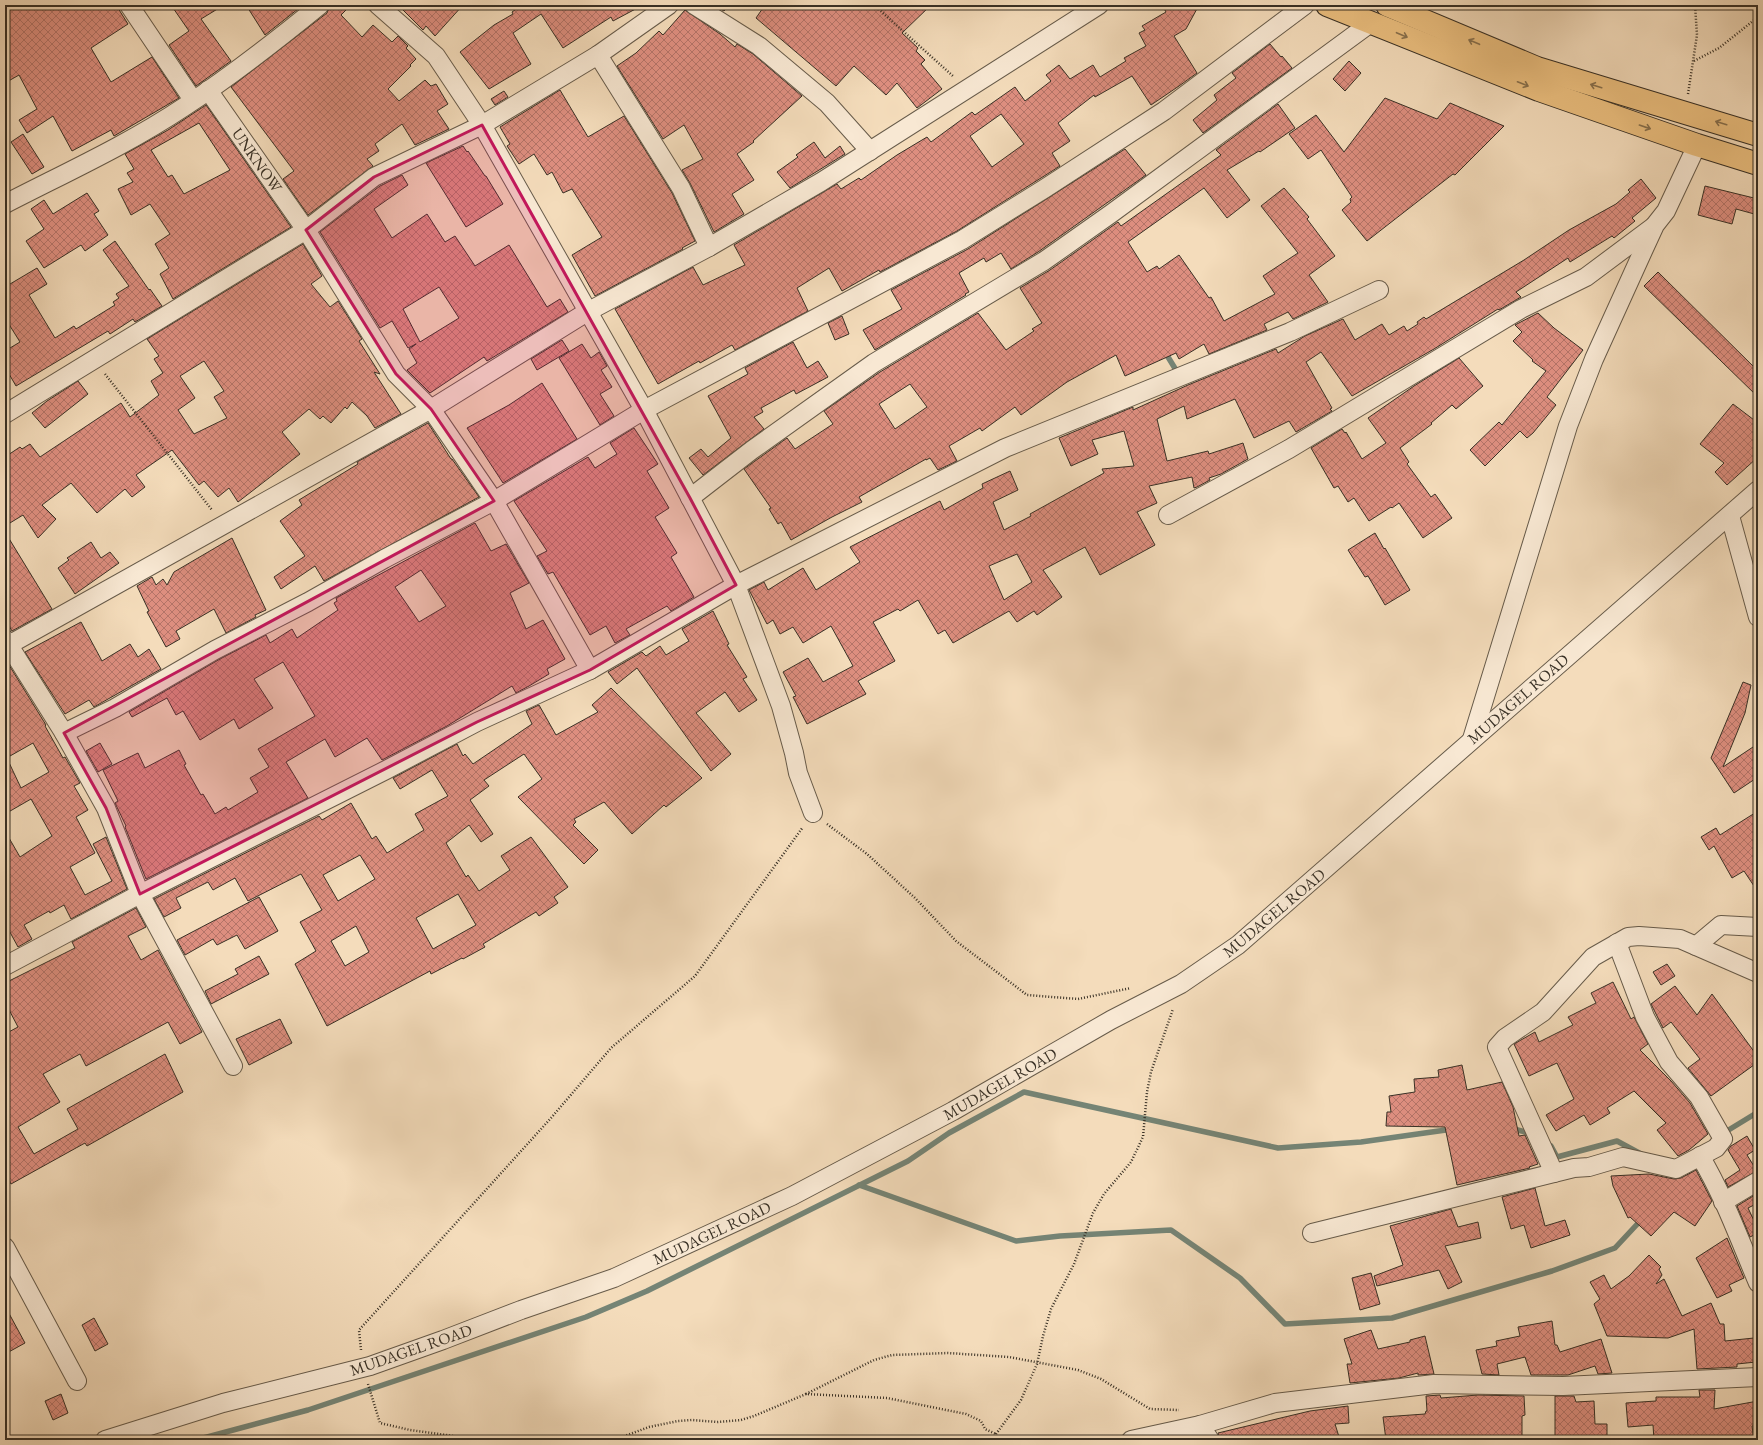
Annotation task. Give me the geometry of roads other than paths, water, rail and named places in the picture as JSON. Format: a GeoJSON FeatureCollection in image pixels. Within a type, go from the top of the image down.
{"type":"FeatureCollection","features":[{"type":"Feature","properties":{"kind":"main road"},"geometry":{"type":"LineString","coordinates":[[1327,5],[1372,22],[1420,44],[1539,90],[1697,145],[1758,164]]}},
{"type":"Feature","properties":{"kind":"main road"},"geometry":{"type":"LineString","coordinates":[[1387,5],[1537,68],[1758,135]]}},
{"type":"Feature","properties":{"kind":"street"},"geometry":{"type":"LineString","coordinates":[[129,5],[194,100]]}},
{"type":"Feature","properties":{"kind":"street"},"geometry":{"type":"LineString","coordinates":[[5,204],[124,143],[194,100],[249,62],[320,5]]}},
{"type":"Feature","properties":{"kind":"street"},"geometry":{"type":"LineString","coordinates":[[378,5],[436,56],[482,125],[644,410],[736,585],[781,706],[794,752],[798,773],[813,813]]}},
{"type":"Feature","properties":{"kind":"street"},"geometry":{"type":"LineString","coordinates":[[5,414],[306,230],[374,178],[482,125],[598,55],[669,5]]}},
{"type":"Feature","properties":{"kind":"street"},"geometry":{"type":"LineString","coordinates":[[694,5],[759,46],[827,103],[870,151]]}},
{"type":"Feature","properties":{"kind":"street"},"geometry":{"type":"LineString","coordinates":[[233,1066],[140,894],[106,808],[64,733],[6,643],[431,409],[587,312],[709,247],[870,151],[1099,5]]}},
{"type":"Feature","properties":{"kind":"street"},"geometry":{"type":"LineString","coordinates":[[64,733],[115,708],[215,650],[308,602],[384,559],[494,501],[644,410],[962,240],[1044,190],[1164,111],[1305,5]]}},
{"type":"Feature","properties":{"kind":"street"},"geometry":{"type":"LineString","coordinates":[[690,498],[752,450],[874,364],[1044,260],[1112,213],[1372,22]]}},
{"type":"Feature","properties":{"kind":"street"},"geometry":{"type":"LineString","coordinates":[[598,55],[681,188],[709,247]]}},
{"type":"Feature","properties":{"kind":"street","name":"UNKNOW"},"geometry":{"type":"LineString","coordinates":[[208,90],[306,230],[396,374],[431,409],[494,501],[590,670]]}},
{"type":"Feature","properties":{"kind":"street"},"geometry":{"type":"LineString","coordinates":[[1472,739],[1568,426],[1594,359],[1655,226],[1666,210],[1697,145]]}},
{"type":"Feature","properties":{"kind":"street"},"geometry":{"type":"LineString","coordinates":[[1168,515],[1289,449],[1521,308],[1586,277],[1655,226]]}},
{"type":"Feature","properties":{"kind":"street"},"geometry":{"type":"LineString","coordinates":[[5,966],[140,894],[386,770],[477,722],[590,670],[736,585],[1005,448],[1290,332],[1379,290]]}},
{"type":"Feature","properties":{"kind":"street","name":"MUDAGEL ROAD"},"geometry":{"type":"LineString","coordinates":[[105,1440],[223,1403],[362,1368],[614,1278],[792,1196],[953,1111],[1111,1020],[1181,984],[1238,945],[1758,490]]}},
{"type":"Feature","properties":{"kind":"street"},"geometry":{"type":"LineString","coordinates":[[1730,516],[1758,617]]}},
{"type":"Feature","properties":{"kind":"street"},"geometry":{"type":"LineString","coordinates":[[1696,946],[1721,925],[1758,927]]}},
{"type":"Feature","properties":{"kind":"street"},"geometry":{"type":"LineString","coordinates":[[1554,1173],[1497,1047],[1505,1038],[1543,1012],[1593,957],[1628,937],[1639,936],[1680,939],[1758,974]]}},
{"type":"Feature","properties":{"kind":"street"},"geometry":{"type":"LineString","coordinates":[[1312,1233],[1623,1157],[1676,1169],[1716,1148],[1723,1139],[1699,1097],[1669,1062],[1645,1017],[1617,943]]}},
{"type":"Feature","properties":{"kind":"street"},"geometry":{"type":"LineString","coordinates":[[1700,1156],[1710,1173],[1758,1283]]}},
{"type":"Feature","properties":{"kind":"street"},"geometry":{"type":"LineString","coordinates":[[1723,1202],[1758,1181]]}},
{"type":"Feature","properties":{"kind":"street"},"geometry":{"type":"LineString","coordinates":[[5,1247],[77,1381]]}},
{"type":"Feature","properties":{"kind":"street"},"geometry":{"type":"LineString","coordinates":[[1131,1440],[1200,1425],[1275,1403],[1434,1384],[1563,1386],[1758,1377]]}},
{"type":"Feature","properties":{"kind":"street"},"geometry":{"type":"LineString","coordinates":[[1200,1425],[1210,1440]]}},
{"type":"Feature","properties":{"kind":"waterway"},"geometry":{"type":"LineString","coordinates":[[1165,352],[1179,375]]}},
{"type":"Feature","properties":{"kind":"waterway"},"geometry":{"type":"LineString","coordinates":[[196,1440],[308,1410],[586,1317],[647,1291],[908,1161],[949,1133],[1024,1092],[1278,1148],[1361,1142],[1453,1129]]}},
{"type":"Feature","properties":{"kind":"waterway"},"geometry":{"type":"LineString","coordinates":[[1722,1134],[1758,1112]]}},
{"type":"Feature","properties":{"kind":"waterway"},"geometry":{"type":"LineString","coordinates":[[1510,1128],[1533,1134]]}},
{"type":"Feature","properties":{"kind":"waterway"},"geometry":{"type":"LineString","coordinates":[[1551,1146],[1557,1157],[1617,1141],[1641,1154]]}},
{"type":"Feature","properties":{"kind":"waterway"},"geometry":{"type":"LineString","coordinates":[[859,1185],[1016,1241],[1060,1236],[1171,1230],[1240,1278],[1285,1324],[1392,1318],[1552,1271],[1615,1248],[1642,1219]]}}]}
